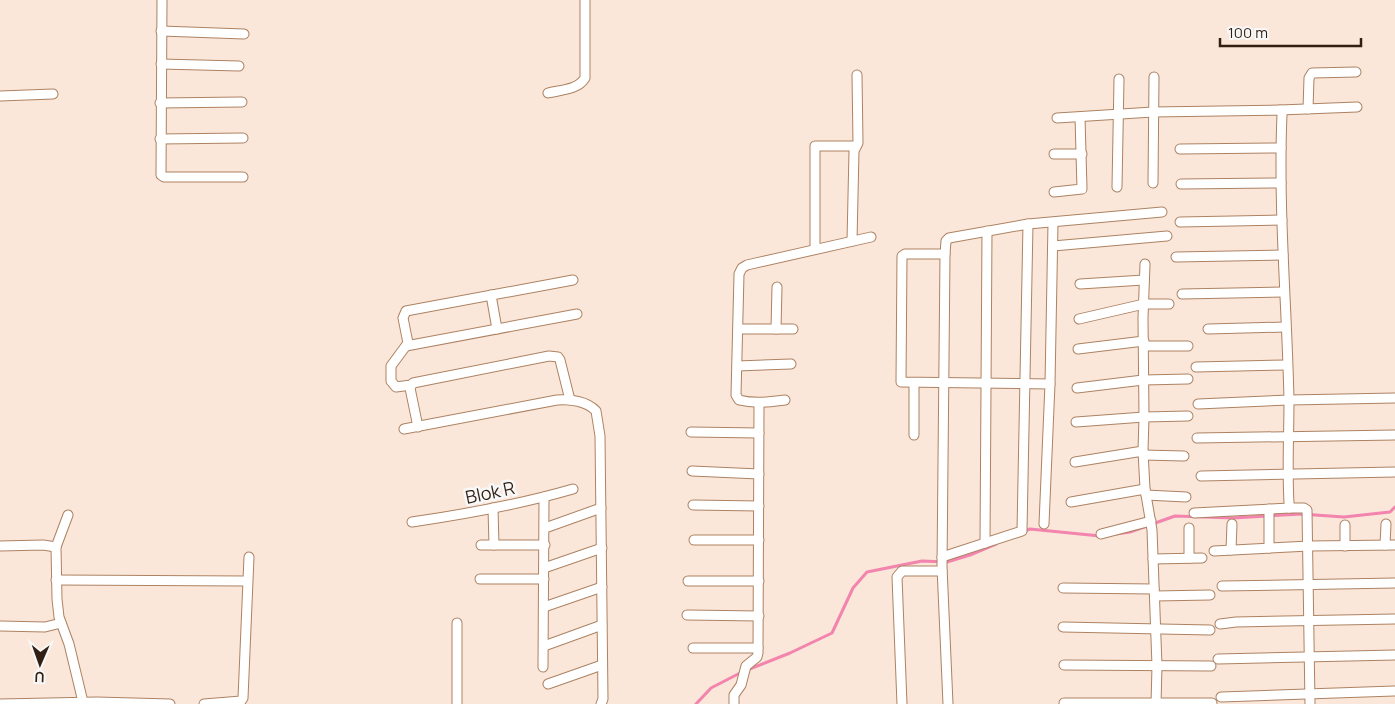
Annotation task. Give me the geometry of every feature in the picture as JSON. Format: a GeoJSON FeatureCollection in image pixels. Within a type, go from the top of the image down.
{"type":"FeatureCollection","features":[{"type":"Feature","properties":{"kind":"street"},"geometry":{"type":"LineString","coordinates":[[162,0],[160,103],[162,177],[242,177]]}},
{"type":"Feature","properties":{"kind":"street"},"geometry":{"type":"LineString","coordinates":[[548,93],[573,88],[583,82],[585,78],[585,0]]}},
{"type":"Feature","properties":{"kind":"street"},"geometry":{"type":"LineString","coordinates":[[161,31],[244,34]]}},
{"type":"Feature","properties":{"kind":"street"},"geometry":{"type":"LineString","coordinates":[[161,64],[239,66]]}},
{"type":"Feature","properties":{"kind":"street"},"geometry":{"type":"LineString","coordinates":[[1308,109],[1309,78],[1312,74],[1356,72]]}},
{"type":"Feature","properties":{"kind":"street"},"geometry":{"type":"LineString","coordinates":[[852,241],[854,151],[858,143],[857,75]]}},
{"type":"Feature","properties":{"kind":"street"},"geometry":{"type":"LineString","coordinates":[[1152,183],[1154,77]]}},
{"type":"Feature","properties":{"kind":"street"},"geometry":{"type":"LineString","coordinates":[[1117,187],[1119,80]]}},
{"type":"Feature","properties":{"kind":"street"},"geometry":{"type":"LineString","coordinates":[[0,96],[53,94]]}},
{"type":"Feature","properties":{"kind":"street"},"geometry":{"type":"LineString","coordinates":[[160,103],[242,102]]}},
{"type":"Feature","properties":{"kind":"street"},"geometry":{"type":"LineString","coordinates":[[1057,118],[1153,112],[1357,107]]}},
{"type":"Feature","properties":{"kind":"street"},"geometry":{"type":"LineString","coordinates":[[1280,110],[1282,114],[1281,183],[1289,400],[1288,474],[1290,508]]}},
{"type":"Feature","properties":{"kind":"street"},"geometry":{"type":"LineString","coordinates":[[1054,192],[1082,190],[1080,117]]}},
{"type":"Feature","properties":{"kind":"street"},"geometry":{"type":"LineString","coordinates":[[160,139],[243,138]]}},
{"type":"Feature","properties":{"kind":"street"},"geometry":{"type":"LineString","coordinates":[[815,249],[815,146],[856,146]]}},
{"type":"Feature","properties":{"kind":"street"},"geometry":{"type":"LineString","coordinates":[[1180,149],[1281,148]]}},
{"type":"Feature","properties":{"kind":"street"},"geometry":{"type":"LineString","coordinates":[[1054,154],[1082,154]]}},
{"type":"Feature","properties":{"kind":"street"},"geometry":{"type":"LineString","coordinates":[[1181,184],[1281,183]]}},
{"type":"Feature","properties":{"kind":"street"},"geometry":{"type":"LineString","coordinates":[[948,704],[942,564],[945,243],[949,238],[1028,224],[1162,212]]}},
{"type":"Feature","properties":{"kind":"street"},"geometry":{"type":"LineString","coordinates":[[1180,222],[1282,220]]}},
{"type":"Feature","properties":{"kind":"street"},"geometry":{"type":"LineString","coordinates":[[1044,524],[1050,384],[1053,223]]}},
{"type":"Feature","properties":{"kind":"street"},"geometry":{"type":"LineString","coordinates":[[902,704],[897,577],[902,571],[942,564],[985,543],[1022,531],[1028,224]]}},
{"type":"Feature","properties":{"kind":"street"},"geometry":{"type":"LineString","coordinates":[[985,543],[987,231]]}},
{"type":"Feature","properties":{"kind":"street"},"geometry":{"type":"LineString","coordinates":[[1053,246],[1167,236]]}},
{"type":"Feature","properties":{"kind":"street"},"geometry":{"type":"LineString","coordinates":[[785,400],[760,403],[739,400],[736,395],[739,274],[742,268],[747,265],[871,237]]}},
{"type":"Feature","properties":{"kind":"street"},"geometry":{"type":"LineString","coordinates":[[944,254],[905,254],[902,257],[900,381],[914,383],[1050,384]]}},
{"type":"Feature","properties":{"kind":"street"},"geometry":{"type":"LineString","coordinates":[[1176,257],[1283,255]]}},
{"type":"Feature","properties":{"kind":"street"},"geometry":{"type":"LineString","coordinates":[[1145,264],[1143,453],[1153,559],[1157,666],[1156,703]]}},
{"type":"Feature","properties":{"kind":"street"},"geometry":{"type":"LineString","coordinates":[[570,400],[560,360],[555,356],[413,382],[411,385],[396,387],[391,381],[391,366],[408,343],[403,318],[406,310],[572,280]]}},
{"type":"Feature","properties":{"kind":"street"},"geometry":{"type":"LineString","coordinates":[[1080,284],[1144,280]]}},
{"type":"Feature","properties":{"kind":"street"},"geometry":{"type":"LineString","coordinates":[[776,329],[777,287]]}},
{"type":"Feature","properties":{"kind":"street"},"geometry":{"type":"LineString","coordinates":[[1182,294],[1284,292]]}},
{"type":"Feature","properties":{"kind":"street"},"geometry":{"type":"LineString","coordinates":[[491,295],[497,329]]}},
{"type":"Feature","properties":{"kind":"street"},"geometry":{"type":"LineString","coordinates":[[1079,318],[1144,304],[1169,304]]}},
{"type":"Feature","properties":{"kind":"street"},"geometry":{"type":"LineString","coordinates":[[406,346],[577,314]]}},
{"type":"Feature","properties":{"kind":"street"},"geometry":{"type":"LineString","coordinates":[[1208,330],[1285,327]]}},
{"type":"Feature","properties":{"kind":"street"},"geometry":{"type":"LineString","coordinates":[[738,330],[793,329]]}},
{"type":"Feature","properties":{"kind":"street"},"geometry":{"type":"LineString","coordinates":[[1078,349],[1144,343],[1188,346]]}},
{"type":"Feature","properties":{"kind":"street"},"geometry":{"type":"LineString","coordinates":[[737,366],[791,364]]}},
{"type":"Feature","properties":{"kind":"street"},"geometry":{"type":"LineString","coordinates":[[1196,367],[1287,365]]}},
{"type":"Feature","properties":{"kind":"street"},"geometry":{"type":"LineString","coordinates":[[1077,388],[1143,380],[1188,379]]}},
{"type":"Feature","properties":{"kind":"street"},"geometry":{"type":"LineString","coordinates":[[914,383],[914,435]]}},
{"type":"Feature","properties":{"kind":"street"},"geometry":{"type":"LineString","coordinates":[[411,385],[418,427]]}},
{"type":"Feature","properties":{"kind":"street"},"geometry":{"type":"LineString","coordinates":[[1198,404],[1395,398]]}},
{"type":"Feature","properties":{"kind":"street"},"geometry":{"type":"LineString","coordinates":[[404,429],[557,400],[570,400],[594,408],[597,414],[600,436],[603,699],[601,704]]}},
{"type":"Feature","properties":{"kind":"street"},"geometry":{"type":"LineString","coordinates":[[734,704],[734,696],[745,671],[757,657],[758,648],[760,403]]}},
{"type":"Feature","properties":{"kind":"street"},"geometry":{"type":"LineString","coordinates":[[1076,422],[1144,416],[1188,416]]}},
{"type":"Feature","properties":{"kind":"street"},"geometry":{"type":"LineString","coordinates":[[691,432],[759,433]]}},
{"type":"Feature","properties":{"kind":"street"},"geometry":{"type":"LineString","coordinates":[[1197,438],[1395,435]]}},
{"type":"Feature","properties":{"kind":"street"},"geometry":{"type":"LineString","coordinates":[[1075,462],[1143,453],[1184,456]]}},
{"type":"Feature","properties":{"kind":"street"},"geometry":{"type":"LineString","coordinates":[[692,471],[759,474]]}},
{"type":"Feature","properties":{"kind":"street"},"geometry":{"type":"LineString","coordinates":[[1201,476],[1395,472]]}},
{"type":"Feature","properties":{"kind":"street","name":"Blok R"},"geometry":{"type":"LineString","coordinates":[[412,522],[493,508],[573,489]]}},
{"type":"Feature","properties":{"kind":"street"},"geometry":{"type":"LineString","coordinates":[[1071,502],[1146,492],[1186,497]]}},
{"type":"Feature","properties":{"kind":"street"},"geometry":{"type":"LineString","coordinates":[[544,497],[544,667]]}},
{"type":"Feature","properties":{"kind":"street"},"geometry":{"type":"LineString","coordinates":[[693,505],[759,506]]}},
{"type":"Feature","properties":{"kind":"street"},"geometry":{"type":"LineString","coordinates":[[493,508],[494,545]]}},
{"type":"Feature","properties":{"kind":"street"},"geometry":{"type":"LineString","coordinates":[[545,528],[601,508]]}},
{"type":"Feature","properties":{"kind":"street"},"geometry":{"type":"LineString","coordinates":[[1194,513],[1269,515],[1290,508],[1304,508],[1307,515],[1309,546],[1310,704]]}},
{"type":"Feature","properties":{"kind":"street"},"geometry":{"type":"LineString","coordinates":[[68,514],[56,547],[56,580],[59,617],[69,644],[83,702]]}},
{"type":"Feature","properties":{"kind":"street"},"geometry":{"type":"LineString","coordinates":[[1269,515],[1269,548]]}},
{"type":"Feature","properties":{"kind":"street"},"geometry":{"type":"LineString","coordinates":[[1231,550],[1232,524]]}},
{"type":"Feature","properties":{"kind":"street"},"geometry":{"type":"LineString","coordinates":[[1385,545],[1386,524]]}},
{"type":"Feature","properties":{"kind":"street"},"geometry":{"type":"LineString","coordinates":[[1345,525],[1345,546]]}},
{"type":"Feature","properties":{"kind":"street"},"geometry":{"type":"LineString","coordinates":[[1102,534],[1151,526]]}},
{"type":"Feature","properties":{"kind":"street"},"geometry":{"type":"LineString","coordinates":[[1189,528],[1189,558]]}},
{"type":"Feature","properties":{"kind":"street"},"geometry":{"type":"LineString","coordinates":[[694,540],[759,540]]}},
{"type":"Feature","properties":{"kind":"street"},"geometry":{"type":"LineString","coordinates":[[0,546],[43,545],[56,547]]}},
{"type":"Feature","properties":{"kind":"street"},"geometry":{"type":"LineString","coordinates":[[481,545],[545,545]]}},
{"type":"Feature","properties":{"kind":"street"},"geometry":{"type":"LineString","coordinates":[[1214,551],[1309,546],[1395,545]]}},
{"type":"Feature","properties":{"kind":"street"},"geometry":{"type":"LineString","coordinates":[[544,568],[602,548]]}},
{"type":"Feature","properties":{"kind":"street"},"geometry":{"type":"LineString","coordinates":[[204,704],[241,701],[243,698],[249,557]]}},
{"type":"Feature","properties":{"kind":"street"},"geometry":{"type":"LineString","coordinates":[[1153,559],[1202,558]]}},
{"type":"Feature","properties":{"kind":"street"},"geometry":{"type":"LineString","coordinates":[[480,579],[544,579]]}},
{"type":"Feature","properties":{"kind":"street"},"geometry":{"type":"LineString","coordinates":[[56,580],[247,581]]}},
{"type":"Feature","properties":{"kind":"street"},"geometry":{"type":"LineString","coordinates":[[688,581],[759,581]]}},
{"type":"Feature","properties":{"kind":"street"},"geometry":{"type":"LineString","coordinates":[[1222,586],[1395,583]]}},
{"type":"Feature","properties":{"kind":"street"},"geometry":{"type":"LineString","coordinates":[[544,607],[602,587]]}},
{"type":"Feature","properties":{"kind":"street"},"geometry":{"type":"LineString","coordinates":[[1063,588],[1210,595]]}},
{"type":"Feature","properties":{"kind":"street"},"geometry":{"type":"LineString","coordinates":[[687,615],[759,616]]}},
{"type":"Feature","properties":{"kind":"street"},"geometry":{"type":"LineString","coordinates":[[1220,624],[1236,622],[1395,619]]}},
{"type":"Feature","properties":{"kind":"street"},"geometry":{"type":"LineString","coordinates":[[0,626],[45,627],[61,623]]}},
{"type":"Feature","properties":{"kind":"street"},"geometry":{"type":"LineString","coordinates":[[457,624],[457,704]]}},
{"type":"Feature","properties":{"kind":"street"},"geometry":{"type":"LineString","coordinates":[[544,646],[602,625]]}},
{"type":"Feature","properties":{"kind":"street"},"geometry":{"type":"LineString","coordinates":[[1063,627],[1210,630]]}},
{"type":"Feature","properties":{"kind":"street"},"geometry":{"type":"LineString","coordinates":[[693,648],[758,648]]}},
{"type":"Feature","properties":{"kind":"street"},"geometry":{"type":"LineString","coordinates":[[1064,666],[1157,666],[1310,656],[1395,655]]}},
{"type":"Feature","properties":{"kind":"street"},"geometry":{"type":"LineString","coordinates":[[548,684],[602,665]]}},
{"type":"Feature","properties":{"kind":"street"},"geometry":{"type":"LineString","coordinates":[[1221,697],[1394,691]]}},
{"type":"Feature","properties":{"kind":"street"},"geometry":{"type":"LineString","coordinates":[[0,704],[83,702],[170,704]]}},
{"type":"Feature","properties":{"kind":"street"},"geometry":{"type":"LineString","coordinates":[[1064,703],[1212,703]]}},
{"type":"Feature","properties":{"kind":"waterway"},"geometry":{"type":"LineString","coordinates":[[1116,534],[1130,532],[1175,516],[1233,518],[1301,514],[1344,517],[1390,512],[1395,507]]}},
{"type":"Feature","properties":{"kind":"waterway"},"geometry":{"type":"LineString","coordinates":[[1022,532],[1030,529],[1100,536]]}},
{"type":"Feature","properties":{"kind":"waterway"},"geometry":{"type":"LineString","coordinates":[[747,670],[790,653],[832,633],[853,588],[867,572],[922,561],[947,562],[996,544]]}},
{"type":"Feature","properties":{"kind":"waterway"},"geometry":{"type":"LineString","coordinates":[[696,704],[711,688],[742,672]]}}]}
